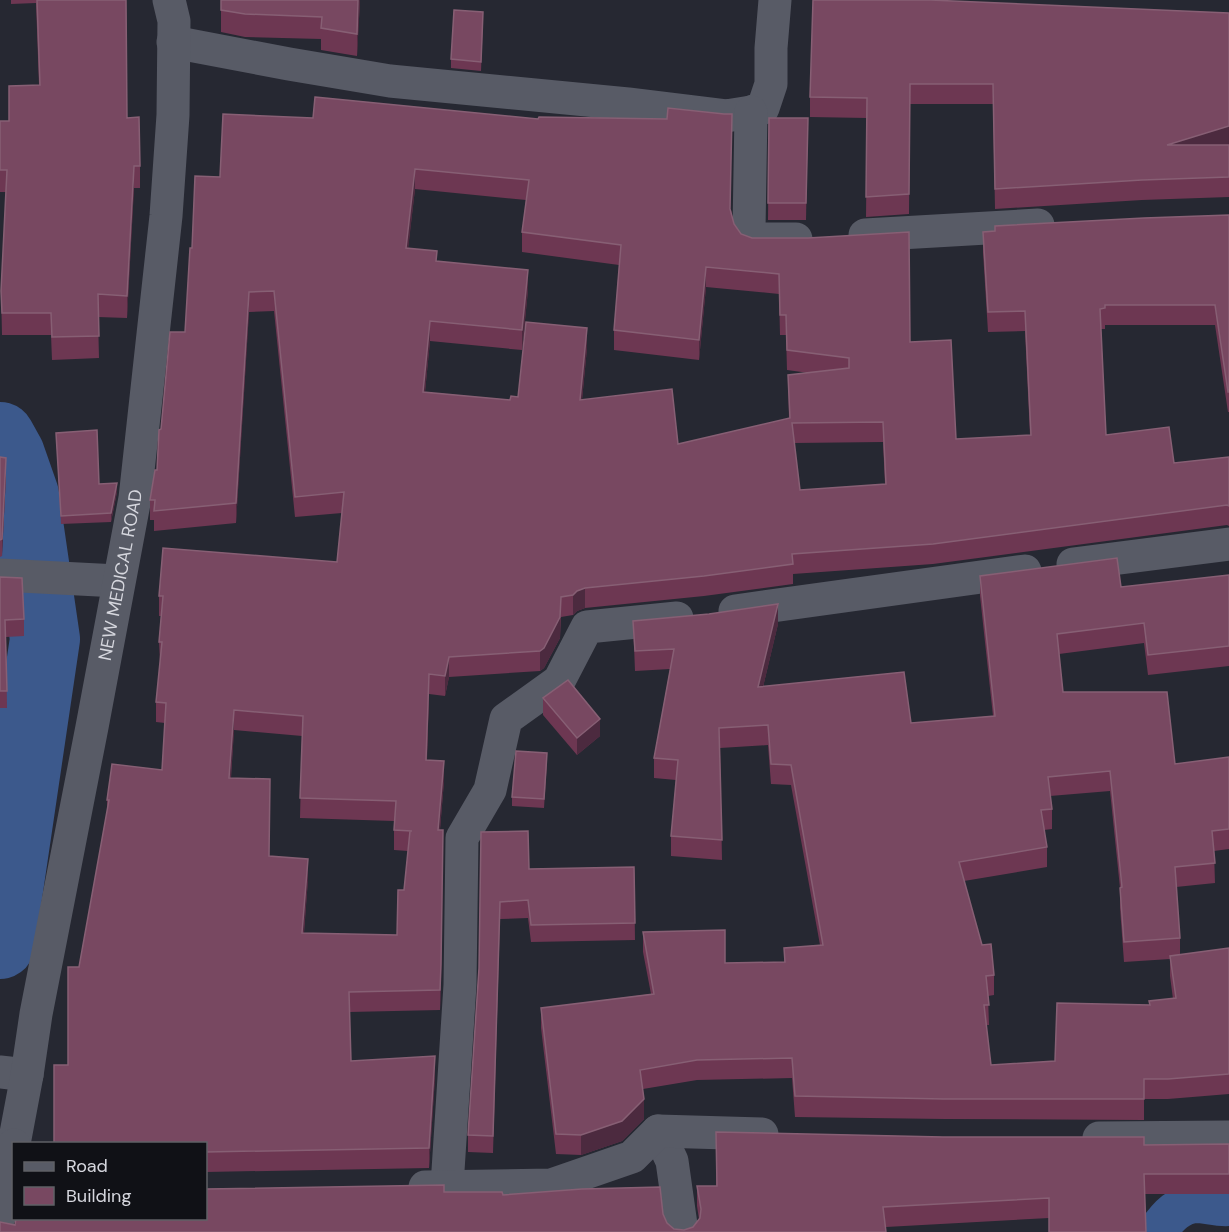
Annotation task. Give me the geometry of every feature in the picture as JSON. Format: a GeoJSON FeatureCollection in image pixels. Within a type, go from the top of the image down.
{"type":"FeatureCollection","features":[{"type":"Feature","properties":{"kind":"street","name":"NEW MEDICAL ROAD"},"geometry":{"type":"LineString","coordinates":[[14,1142],[13,1073],[36,1014],[135,498],[165,228],[173,115],[174,21],[169,0]]}},
{"type":"Feature","properties":{"kind":"street"},"geometry":{"type":"LineString","coordinates":[[173,42],[390,81],[726,116],[763,108],[771,84],[775,0]]}},
{"type":"Feature","properties":{"kind":"street"},"geometry":{"type":"LineString","coordinates":[[751,112],[749,229],[752,239],[826,238],[1071,223]]}},
{"type":"Feature","properties":{"kind":"street"},"geometry":{"type":"LineString","coordinates":[[447,1186],[460,985],[462,838],[490,790],[506,719],[559,681],[587,627],[706,615],[1229,544]]}},
{"type":"Feature","properties":{"kind":"street"},"geometry":{"type":"LineString","coordinates":[[0,575],[118,581]]}},
{"type":"Feature","properties":{"kind":"street"},"geometry":{"type":"LineString","coordinates":[[658,1131],[672,1161],[682,1232]]}},
{"type":"Feature","properties":{"kind":"street"},"geometry":{"type":"LineString","coordinates":[[391,1188],[551,1185],[632,1157],[658,1131],[794,1135]]}},
{"type":"Feature","properties":{"kind":"street"},"geometry":{"type":"LineString","coordinates":[[1074,1138],[1229,1137]]}},
{"type":"Feature","properties":{"kind":"street","name":"NEW MEDICAL ROAD"},"geometry":{"type":"LineString","coordinates":[[6,1201],[12,1158]]}},
{"type":"Feature","properties":{"kind":"building"},"geometry":{"type":"Polygon","coordinates":[[[37,0],[126,0],[127,118],[139,117],[140,166],[134,166],[127,296],[98,294],[99,336],[52,337],[51,313],[2,313],[7,170],[0,170],[0,121],[9,121],[9,86],[40,85],[37,0]]]}},
{"type":"Feature","properties":{"kind":"building"},"geometry":{"type":"Polygon","coordinates":[[[221,0],[358,0],[357,34],[321,28],[322,17],[245,14],[221,10],[221,0]]]}},
{"type":"Feature","properties":{"kind":"building"},"geometry":{"type":"Polygon","coordinates":[[[813,0],[930,0],[1229,13],[1229,126],[1167,145],[1229,145],[1229,177],[995,189],[993,84],[910,84],[909,194],[866,197],[867,98],[810,97],[813,0]]]}},
{"type":"Feature","properties":{"kind":"building"},"geometry":{"type":"Polygon","coordinates":[[[454,10],[483,12],[481,62],[451,59],[454,10]]]}},
{"type":"Feature","properties":{"kind":"building"},"geometry":{"type":"Polygon","coordinates":[[[315,97],[538,119],[539,117],[667,119],[668,108],[732,114],[730,209],[734,224],[741,234],[752,238],[808,238],[909,232],[910,342],[951,340],[956,439],[1031,435],[1025,311],[988,312],[983,232],[995,231],[995,226],[1229,215],[1229,392],[1215,305],[1105,305],[1105,308],[1100,309],[1106,435],[1169,427],[1174,463],[1229,457],[1229,506],[933,544],[792,554],[793,564],[585,588],[573,595],[561,597],[560,617],[544,648],[540,651],[449,657],[445,676],[429,674],[426,760],[444,761],[438,830],[443,830],[440,990],[349,992],[351,1061],[435,1056],[429,1148],[207,1152],[207,1142],[54,1142],[54,1065],[68,1065],[68,967],[79,967],[109,800],[107,800],[112,764],[162,770],[166,703],[156,702],[162,642],[159,642],[163,596],[159,596],[163,548],[337,562],[344,492],[295,497],[274,291],[249,292],[236,503],[154,511],[155,500],[150,500],[155,470],[157,470],[170,332],[185,332],[195,176],[220,177],[223,114],[313,118],[315,97]],[[415,169],[406,248],[437,251],[436,261],[528,270],[522,330],[430,321],[423,392],[510,400],[511,396],[518,397],[526,322],[587,328],[580,400],[672,389],[678,444],[790,418],[788,375],[849,368],[849,358],[787,350],[786,315],[780,315],[779,274],[706,267],[699,340],[614,330],[621,245],[522,232],[529,180],[415,169]],[[883,422],[792,423],[800,490],[886,484],[883,422]],[[234,710],[229,778],[270,779],[269,856],[308,859],[302,933],[397,935],[398,890],[404,890],[410,831],[412,831],[394,830],[396,801],[300,798],[303,716],[234,710]]]}},
{"type":"Feature","properties":{"kind":"building"},"geometry":{"type":"Polygon","coordinates":[[[769,118],[808,118],[806,203],[768,203],[769,118]]]}},
{"type":"Feature","properties":{"kind":"building"},"geometry":{"type":"Polygon","coordinates":[[[97,430],[99,484],[117,483],[111,513],[61,516],[56,433],[97,430]]]}},
{"type":"Feature","properties":{"kind":"building"},"geometry":{"type":"Polygon","coordinates":[[[0,457],[6,458],[2,539],[0,540],[0,457]]]}},
{"type":"Feature","properties":{"kind":"building"},"geometry":{"type":"Polygon","coordinates":[[[1117,558],[1121,587],[1229,575],[1229,646],[1148,655],[1144,623],[1057,634],[1063,692],[1167,692],[1175,764],[1229,757],[1229,829],[1212,831],[1215,863],[1175,867],[1180,938],[1124,942],[1120,888],[1122,887],[1110,771],[1048,777],[1052,809],[1041,810],[1047,847],[959,862],[982,945],[991,944],[994,975],[986,976],[989,1005],[984,1005],[991,1065],[1055,1061],[1057,1003],[1150,1005],[1149,1001],[1176,998],[1170,956],[1229,948],[1229,1074],[1144,1079],[1144,1099],[795,1096],[792,1058],[697,1060],[640,1070],[644,1099],[622,1121],[581,1135],[556,1134],[541,1008],[654,994],[643,932],[725,930],[725,963],[785,962],[784,948],[823,945],[791,765],[771,764],[768,725],[719,728],[722,840],[671,836],[678,760],[654,758],[674,649],[635,651],[633,621],[709,614],[778,604],[758,687],[904,672],[911,723],[995,716],[980,576],[1117,558]]]}},
{"type":"Feature","properties":{"kind":"building"},"geometry":{"type":"Polygon","coordinates":[[[0,577],[22,578],[24,619],[5,620],[7,691],[0,691],[0,577]]]}},
{"type":"Feature","properties":{"kind":"building"},"geometry":{"type":"Polygon","coordinates":[[[568,680],[600,719],[577,738],[543,698],[568,680]]]}},
{"type":"Feature","properties":{"kind":"building"},"geometry":{"type":"Polygon","coordinates":[[[516,751],[547,753],[544,799],[512,797],[516,751]]]}},
{"type":"Feature","properties":{"kind":"building"},"geometry":{"type":"Polygon","coordinates":[[[528,831],[529,869],[634,867],[635,923],[531,925],[528,900],[500,902],[493,1136],[468,1135],[479,968],[481,832],[528,831]]]}},
{"type":"Feature","properties":{"kind":"building"},"geometry":{"type":"Polygon","coordinates":[[[716,1132],[943,1137],[1144,1137],[1144,1145],[1229,1144],[1229,1174],[1144,1174],[1146,1232],[1049,1232],[1049,1198],[883,1207],[886,1232],[0,1232],[0,1222],[15,1225],[16,1220],[207,1220],[207,1189],[444,1185],[444,1192],[502,1192],[503,1195],[582,1189],[660,1187],[663,1214],[667,1223],[674,1229],[684,1230],[693,1227],[700,1218],[701,1209],[697,1186],[717,1186],[716,1132]]]}},
{"type":"Feature","properties":{"kind":"waterway"},"geometry":{"type":"LineString","coordinates":[[0,437],[10,455],[24,495],[45,639],[0,944]]}},
{"type":"Feature","properties":{"kind":"waterway"},"geometry":{"type":"LineString","coordinates":[[1157,1232],[1170,1216],[1186,1205],[1200,1203],[1229,1206]]}}]}
